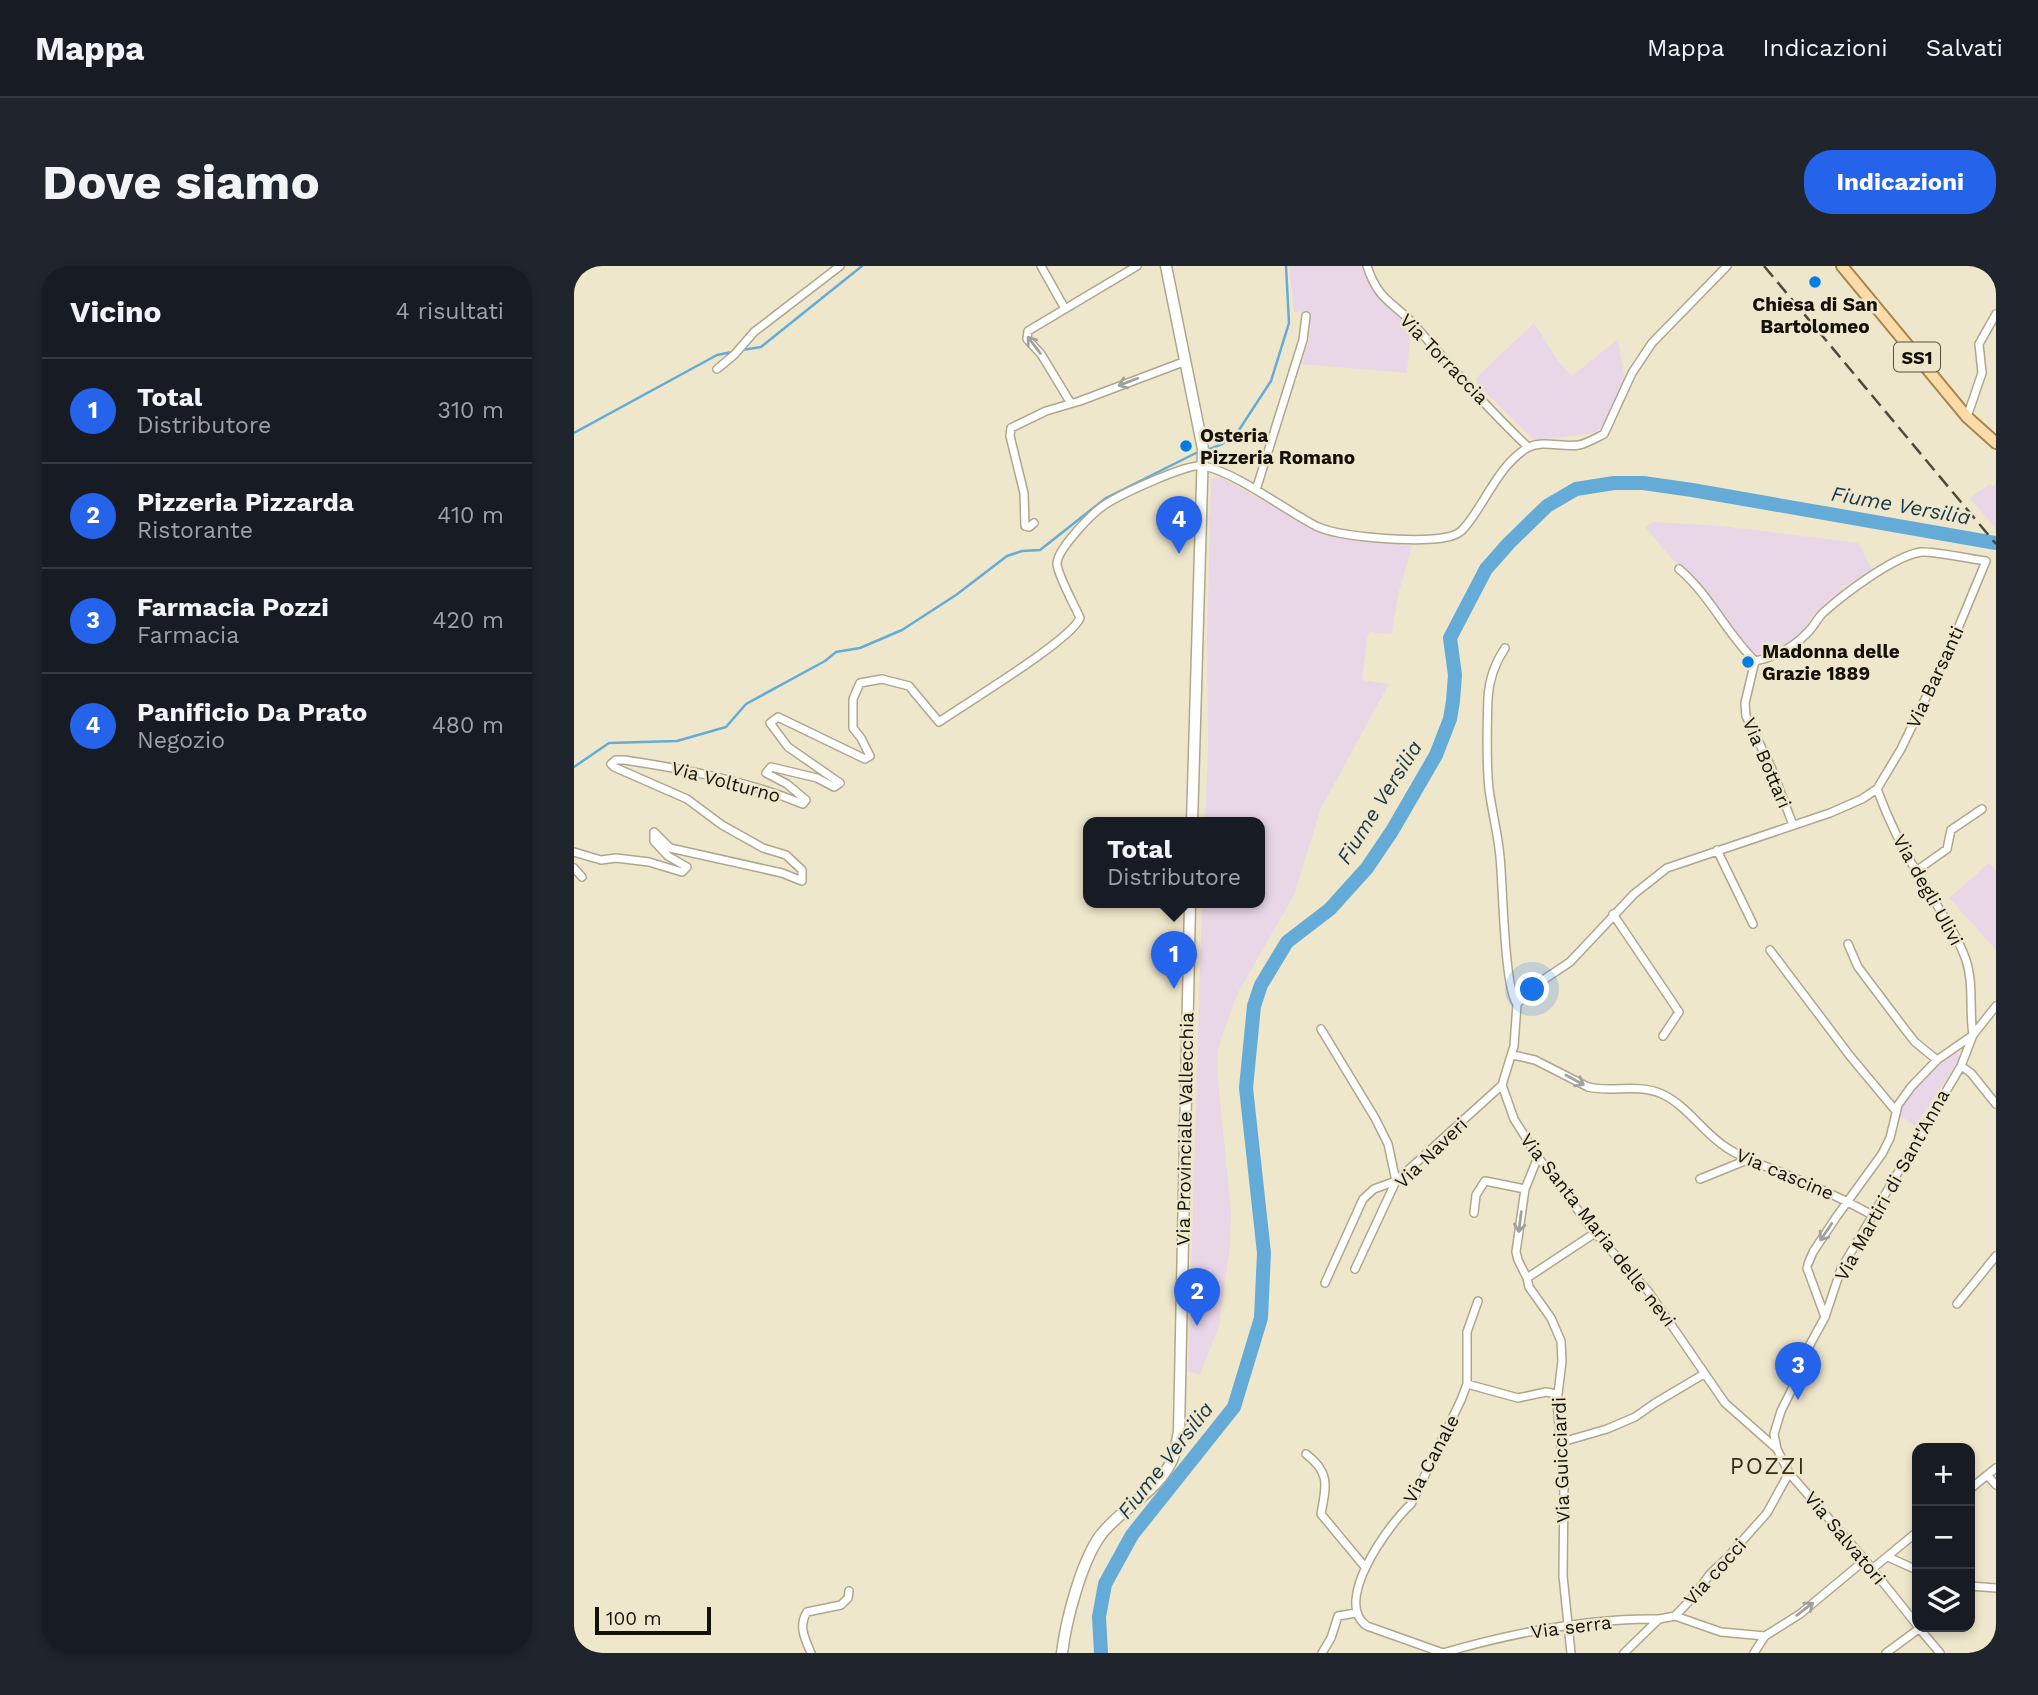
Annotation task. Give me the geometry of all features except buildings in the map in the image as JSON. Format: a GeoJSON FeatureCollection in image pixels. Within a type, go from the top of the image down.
{"type":"FeatureCollection","features":[{"type":"Feature","properties":{"kind":"main road"},"geometry":{"type":"LineString","coordinates":[[1166,266],[1203,449],[1192,817]]}},
{"type":"Feature","properties":{"kind":"main road","name":"SS1"},"geometry":{"type":"LineString","coordinates":[[1842,266],[1967,417],[1996,443]]}},
{"type":"Feature","properties":{"kind":"main road","name":"Via Provinciale Vallecchia"},"geometry":{"type":"LineString","coordinates":[[1062,1653],[1069,1617],[1083,1573],[1101,1536],[1149,1490],[1171,1463],[1179,1431],[1190,908]]}},
{"type":"Feature","properties":{"kind":"street"},"geometry":{"type":"LineString","coordinates":[[717,369],[754,332],[840,266]]}},
{"type":"Feature","properties":{"kind":"street"},"geometry":{"type":"LineString","coordinates":[[1041,266],[1064,307]]}},
{"type":"Feature","properties":{"kind":"street"},"geometry":{"type":"LineString","coordinates":[[1116,266],[1122,275]]}},
{"type":"Feature","properties":{"kind":"street"},"geometry":{"type":"LineString","coordinates":[[1070,402],[1027,336],[1028,331],[1064,307],[1138,266]]}},
{"type":"Feature","properties":{"kind":"street","name":"Via Torraccia"},"geometry":{"type":"LineString","coordinates":[[1367,266],[1375,288],[1415,325],[1436,351],[1528,447]]}},
{"type":"Feature","properties":{"kind":"street"},"geometry":{"type":"LineString","coordinates":[[1203,465],[1256,490],[1319,527],[1403,540],[1445,538],[1466,527],[1486,493],[1528,447],[1544,443],[1578,445],[1604,434],[1642,357],[1727,266]]}},
{"type":"Feature","properties":{"kind":"street"},"geometry":{"type":"LineString","coordinates":[[1967,417],[1982,373],[1979,344],[1996,314]]}},
{"type":"Feature","properties":{"kind":"street"},"geometry":{"type":"LineString","coordinates":[[1256,490],[1303,340],[1306,316]]}},
{"type":"Feature","properties":{"kind":"street"},"geometry":{"type":"LineString","coordinates":[[1034,523],[1032,527],[1025,526],[1024,493],[1010,436],[1011,428],[1046,411],[1186,361]]}},
{"type":"Feature","properties":{"kind":"street","name":"Via Volturno"},"geometry":{"type":"LineString","coordinates":[[574,852],[601,860],[617,858],[649,862],[682,872],[687,867],[668,856],[654,841],[654,832],[670,848],[782,873],[802,881],[803,870],[786,855],[764,848],[722,825],[687,799],[611,764],[615,760],[624,760],[677,768],[803,804],[806,800],[766,773],[771,767],[817,778],[834,787],[840,783],[788,747],[770,723],[778,717],[865,760],[870,756],[853,728],[853,699],[860,684],[882,679],[909,686],[939,722],[1077,625],[1080,618],[1057,565],[1059,555],[1069,540],[1104,505],[1187,467],[1203,465]]}},
{"type":"Feature","properties":{"kind":"street","name":"Via Barsanti"},"geometry":{"type":"LineString","coordinates":[[1755,661],[1775,656],[1789,648],[1807,634],[1824,612],[1851,590],[1890,565],[1921,552],[1986,561],[1949,650],[1901,748],[1877,789]]}},
{"type":"Feature","properties":{"kind":"street"},"geometry":{"type":"LineString","coordinates":[[1679,569],[1693,581],[1738,645],[1755,661]]}},
{"type":"Feature","properties":{"kind":"street"},"geometry":{"type":"LineString","coordinates":[[1505,649],[1497,661],[1488,695],[1489,789],[1500,856],[1509,977],[1512,998],[1517,1004]]}},
{"type":"Feature","properties":{"kind":"street","name":"Via Bottari"},"geometry":{"type":"LineString","coordinates":[[1755,661],[1745,703],[1746,716],[1771,767],[1793,825]]}},
{"type":"Feature","properties":{"kind":"street"},"geometry":{"type":"LineString","coordinates":[[1502,1085],[1513,1055],[1517,1004],[1534,986],[1570,961],[1634,894],[1667,868],[1830,813],[1877,789]]}},
{"type":"Feature","properties":{"kind":"street","name":"Via degli Ulivi"},"geometry":{"type":"LineString","coordinates":[[1877,789],[1886,814],[1916,871],[1947,919],[1967,962],[1971,985],[1970,1015],[1973,1035]]}},
{"type":"Feature","properties":{"kind":"street"},"geometry":{"type":"LineString","coordinates":[[1916,871],[1947,849],[1951,830],[1982,808]]}},
{"type":"Feature","properties":{"kind":"street"},"geometry":{"type":"LineString","coordinates":[[1717,850],[1753,924]]}},
{"type":"Feature","properties":{"kind":"street"},"geometry":{"type":"LineString","coordinates":[[574,868],[582,877]]}},
{"type":"Feature","properties":{"kind":"street"},"geometry":{"type":"LineString","coordinates":[[1614,914],[1679,1012],[1662,1036]]}},
{"type":"Feature","properties":{"kind":"street"},"geometry":{"type":"LineString","coordinates":[[1848,944],[1858,967],[1903,1028],[1921,1048],[1937,1060]]}},
{"type":"Feature","properties":{"kind":"street"},"geometry":{"type":"LineString","coordinates":[[1770,950],[1850,1056],[1895,1110]]}},
{"type":"Feature","properties":{"kind":"street","name":"Via Martiri di Sant'Anna"},"geometry":{"type":"LineString","coordinates":[[1777,1449],[1774,1434],[1778,1419],[1795,1384],[1807,1350],[1825,1317],[1841,1269],[1961,1066],[1973,1035],[1996,1006]]}},
{"type":"Feature","properties":{"kind":"street"},"geometry":{"type":"LineString","coordinates":[[1321,1029],[1384,1135],[1396,1181],[1374,1189],[1363,1199],[1325,1283]]}},
{"type":"Feature","properties":{"kind":"street"},"geometry":{"type":"LineString","coordinates":[[1825,1317],[1808,1266],[1813,1252],[1882,1154],[1890,1138],[1895,1110],[1911,1087],[1937,1060],[1973,1035]]}},
{"type":"Feature","properties":{"kind":"street","name":"Via cascine"},"geometry":{"type":"LineString","coordinates":[[1513,1055],[1535,1060],[1588,1087],[1640,1088],[1662,1094],[1726,1148],[1747,1160],[1848,1202],[1872,1215]]}},
{"type":"Feature","properties":{"kind":"street"},"geometry":{"type":"LineString","coordinates":[[1961,1066],[1971,1073],[1996,1104]]}},
{"type":"Feature","properties":{"kind":"street","name":"Via Naveri"},"geometry":{"type":"LineString","coordinates":[[1355,1269],[1396,1181],[1502,1085]]}},
{"type":"Feature","properties":{"kind":"street","name":"Via Santa Maria delle nevi"},"geometry":{"type":"LineString","coordinates":[[1502,1085],[1514,1119],[1538,1157],[1595,1233],[1648,1291],[1731,1409],[1777,1449]]}},
{"type":"Feature","properties":{"kind":"street","name":"Via Guicciardi"},"geometry":{"type":"LineString","coordinates":[[1538,1157],[1525,1189],[1516,1252],[1529,1287],[1551,1318],[1561,1341],[1562,1361],[1557,1394],[1562,1442],[1563,1576],[1571,1653]]}},
{"type":"Feature","properties":{"kind":"street"},"geometry":{"type":"LineString","coordinates":[[1700,1179],[1747,1160]]}},
{"type":"Feature","properties":{"kind":"street"},"geometry":{"type":"LineString","coordinates":[[1474,1213],[1476,1195],[1485,1181],[1525,1189]]}},
{"type":"Feature","properties":{"kind":"street"},"geometry":{"type":"LineString","coordinates":[[1527,1278],[1595,1233]]}},
{"type":"Feature","properties":{"kind":"street"},"geometry":{"type":"LineString","coordinates":[[1957,1304],[1996,1256]]}},
{"type":"Feature","properties":{"kind":"street","name":"Via Canale"},"geometry":{"type":"LineString","coordinates":[[1356,1613],[1354,1604],[1366,1567],[1399,1516],[1411,1504],[1467,1384],[1466,1332],[1478,1301]]}},
{"type":"Feature","properties":{"kind":"street"},"geometry":{"type":"LineString","coordinates":[[1562,1442],[1607,1429],[1635,1417],[1704,1374]]}},
{"type":"Feature","properties":{"kind":"street"},"geometry":{"type":"LineString","coordinates":[[1467,1384],[1518,1398],[1546,1392],[1557,1394]]}},
{"type":"Feature","properties":{"kind":"street","name":"Via Salvatori"},"geometry":{"type":"LineString","coordinates":[[1777,1449],[1789,1473],[1912,1618]]}},
{"type":"Feature","properties":{"kind":"street"},"geometry":{"type":"LineString","coordinates":[[1306,1454],[1319,1464],[1325,1476],[1321,1514],[1366,1567]]}},
{"type":"Feature","properties":{"kind":"street"},"geometry":{"type":"LineString","coordinates":[[1975,1485],[1996,1468]]}},
{"type":"Feature","properties":{"kind":"street","name":"Via cocci"},"geometry":{"type":"LineString","coordinates":[[1659,1619],[1675,1616],[1767,1513],[1789,1473]]}},
{"type":"Feature","properties":{"kind":"street"},"geometry":{"type":"LineString","coordinates":[[1987,1475],[1996,1485]]}},
{"type":"Feature","properties":{"kind":"street"},"geometry":{"type":"LineString","coordinates":[[1872,1569],[1912,1536]]}},
{"type":"Feature","properties":{"kind":"street"},"geometry":{"type":"LineString","coordinates":[[1888,1557],[1915,1569]]}},
{"type":"Feature","properties":{"kind":"street"},"geometry":{"type":"LineString","coordinates":[[1754,1653],[1765,1636],[1800,1614],[1865,1560]]}},
{"type":"Feature","properties":{"kind":"street"},"geometry":{"type":"LineString","coordinates":[[1975,1587],[1996,1588]]}},
{"type":"Feature","properties":{"kind":"street"},"geometry":{"type":"LineString","coordinates":[[811,1653],[802,1634],[803,1619],[807,1612],[841,1605],[848,1598],[849,1591]]}},
{"type":"Feature","properties":{"kind":"street"},"geometry":{"type":"LineString","coordinates":[[1322,1653],[1331,1638],[1338,1616],[1356,1613],[1360,1621],[1367,1626],[1443,1653]]}},
{"type":"Feature","properties":{"kind":"street"},"geometry":{"type":"LineString","coordinates":[[1675,1616],[1721,1632],[1765,1636]]}},
{"type":"Feature","properties":{"kind":"street"},"geometry":{"type":"LineString","coordinates":[[1624,1653],[1659,1619]]}},
{"type":"Feature","properties":{"kind":"street","name":"Via serra"},"geometry":{"type":"LineString","coordinates":[[1443,1653],[1502,1637],[1626,1620],[1659,1619]]}},
{"type":"Feature","properties":{"kind":"street"},"geometry":{"type":"LineString","coordinates":[[1885,1653],[1912,1632]]}},
{"type":"Feature","properties":{"kind":"street","name":"Via Salvatori"},"geometry":{"type":"LineString","coordinates":[[1923,1632],[1940,1653]]}},
{"type":"Feature","properties":{"kind":"shaded area"},"geometry":{"type":"Polygon","coordinates":[[[1289,266],[1365,266],[1375,292],[1411,326],[1407,373],[1301,364],[1309,340],[1310,311],[1294,312],[1289,266]]]}},
{"type":"Feature","properties":{"kind":"shaded area"},"geometry":{"type":"Polygon","coordinates":[[[1534,323],[1559,362],[1572,376],[1618,339],[1625,380],[1606,422],[1597,431],[1534,440],[1477,384],[1477,377],[1534,323]]]}},
{"type":"Feature","properties":{"kind":"shaded area"},"geometry":{"type":"Polygon","coordinates":[[[1221,477],[1322,534],[1412,546],[1398,595],[1392,634],[1369,632],[1367,640],[1362,680],[1389,684],[1321,808],[1294,895],[1238,993],[1222,1035],[1218,1052],[1218,1079],[1231,1212],[1230,1245],[1219,1326],[1200,1375],[1188,1371],[1202,908],[1265,908],[1265,817],[1205,817],[1211,479],[1221,477]]]}},
{"type":"Feature","properties":{"kind":"shaded area"},"geometry":{"type":"Polygon","coordinates":[[[1996,483],[1996,529],[1970,498],[1990,484],[1993,486],[1996,483]]]}},
{"type":"Feature","properties":{"kind":"shaded area"},"geometry":{"type":"Polygon","coordinates":[[[1654,522],[1721,526],[1858,543],[1873,571],[1855,583],[1842,586],[1841,593],[1828,600],[1810,618],[1806,630],[1764,657],[1746,648],[1692,574],[1673,560],[1645,527],[1654,522]]]}},
{"type":"Feature","properties":{"kind":"shaded area"},"geometry":{"type":"Polygon","coordinates":[[[1989,863],[1996,871],[1996,950],[1949,898],[1989,863]]]}},
{"type":"Feature","properties":{"kind":"shaded area"},"geometry":{"type":"Polygon","coordinates":[[[1955,1053],[1959,1054],[1959,1059],[1916,1126],[1897,1114],[1913,1088],[1943,1059],[1955,1053]]]}},
{"type":"Feature","properties":{"kind":"waterway"},"geometry":{"type":"LineString","coordinates":[[742,350],[761,347],[862,266]]}},
{"type":"Feature","properties":{"kind":"waterway"},"geometry":{"type":"LineString","coordinates":[[1210,449],[1237,433],[1271,381],[1289,323],[1286,266]]}},
{"type":"Feature","properties":{"kind":"waterway"},"geometry":{"type":"LineString","coordinates":[[574,433],[717,355],[732,352]]}},
{"type":"Feature","properties":{"kind":"waterway"},"geometry":{"type":"LineString","coordinates":[[574,767],[609,743],[677,741],[726,727],[746,704],[825,661],[836,652],[860,648],[902,630],[956,595],[1007,556],[1022,551],[1040,550],[1106,498],[1196,453]]}},
{"type":"Feature","properties":{"kind":"waterway","name":"Fiume Versilia"},"geometry":{"type":"LineString","coordinates":[[1101,1653],[1099,1617],[1105,1584],[1132,1535],[1234,1407],[1261,1318],[1264,1253],[1246,1088],[1254,1006],[1261,985],[1287,942],[1330,909],[1367,868],[1436,755],[1450,719],[1453,701],[1455,675],[1450,638],[1486,569],[1547,506],[1576,489],[1614,483],[1643,483],[1692,490],[1996,543]]}},
{"type":"Feature","properties":{"kind":"railway"},"geometry":{"type":"LineString","coordinates":[[1764,266],[1996,544]]}},
{"type":"Feature","properties":{"kind":"place","name":"Chiesa di San Bartolomeo"},"geometry":{"type":"Point","coordinates":[1815,282]}},
{"type":"Feature","properties":{"kind":"place","name":"Osteria Pizzeria Romano"},"geometry":{"type":"Point","coordinates":[1186,446]}},
{"type":"Feature","properties":{"kind":"place","name":"Panificio Da Prato"},"geometry":{"type":"Point","coordinates":[1179,554]}},
{"type":"Feature","properties":{"kind":"place","name":"Madonna delle Grazie 1889"},"geometry":{"type":"Point","coordinates":[1748,662]}},
{"type":"Feature","properties":{"kind":"place","name":"Total"},"geometry":{"type":"Point","coordinates":[1174,989]}},
{"type":"Feature","properties":{"kind":"place","name":"Pizzeria Pizzarda"},"geometry":{"type":"Point","coordinates":[1197,1326]}},
{"type":"Feature","properties":{"kind":"place","name":"Farmacia Pozzi"},"geometry":{"type":"Point","coordinates":[1798,1400]}},
{"type":"Feature","properties":{"kind":"district","name":"POZZI"},"geometry":{"type":"Point","coordinates":[1768,1466]}}]}
